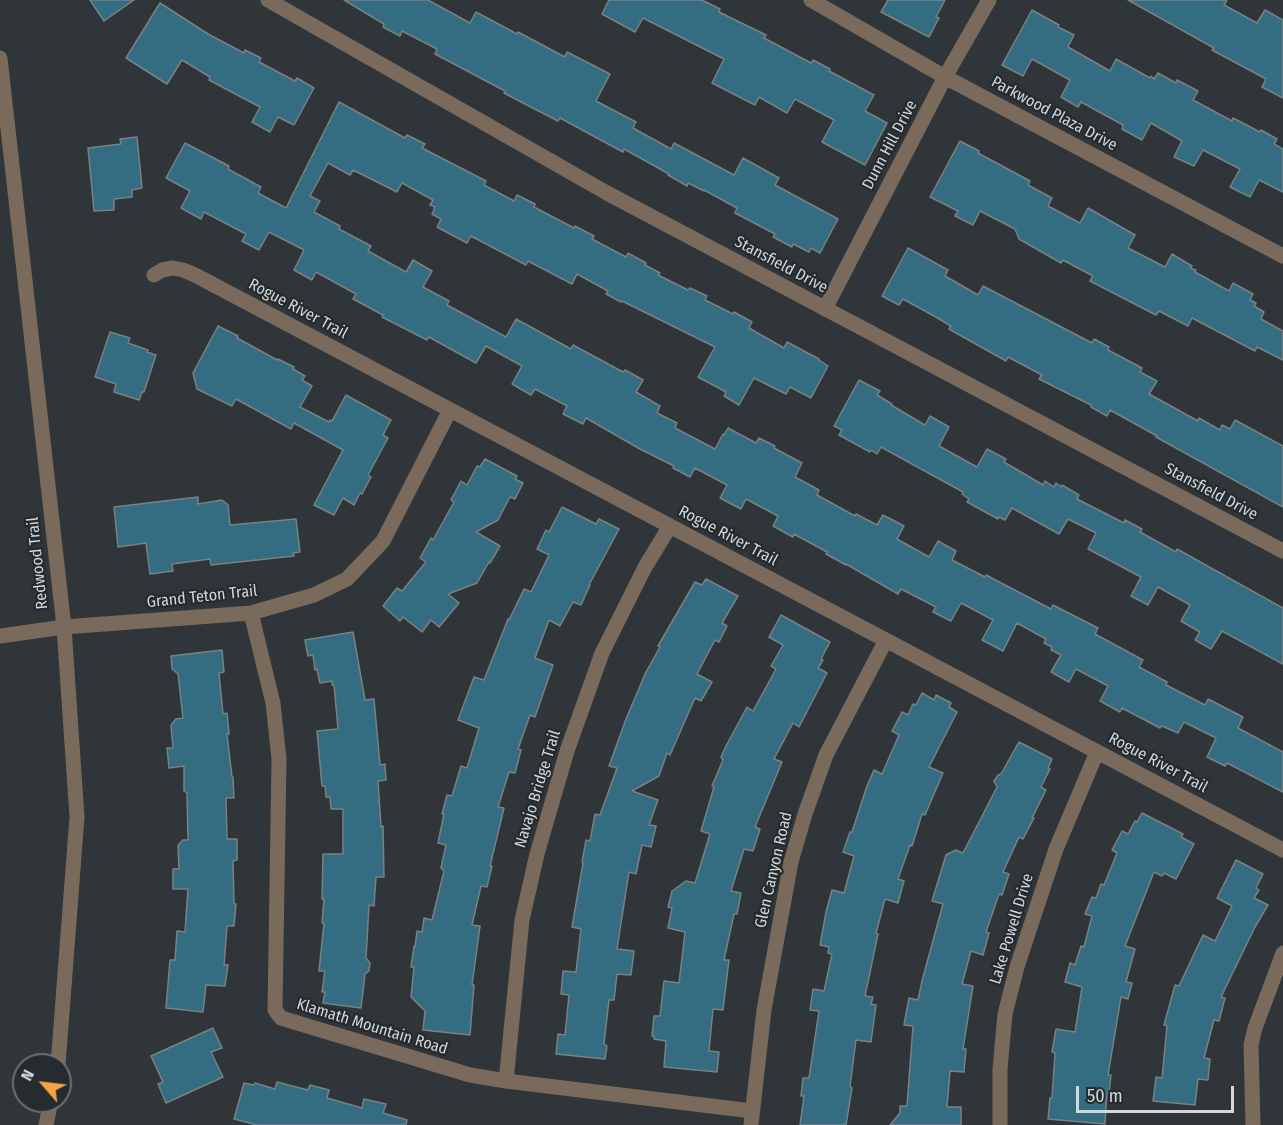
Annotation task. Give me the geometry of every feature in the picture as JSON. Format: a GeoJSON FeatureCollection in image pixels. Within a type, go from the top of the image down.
{"type":"FeatureCollection","features":[{"type":"Feature","properties":{"kind":"street","name":"Stansfield Drive"},"geometry":{"type":"LineString","coordinates":[[268,0],[607,193],[1283,551]]}},
{"type":"Feature","properties":{"kind":"street","name":"Parkwood Plaza Drive"},"geometry":{"type":"LineString","coordinates":[[811,0],[945,78],[1283,256]]}},
{"type":"Feature","properties":{"kind":"street","name":"Dunn Hill Drive"},"geometry":{"type":"LineString","coordinates":[[825,309],[945,78],[989,0]]}},
{"type":"Feature","properties":{"kind":"street","name":"Redwood Trail"},"geometry":{"type":"LineString","coordinates":[[0,58],[64,627],[77,817],[59,1053]]}},
{"type":"Feature","properties":{"kind":"street","name":"Rogue River Trail"},"geometry":{"type":"LineString","coordinates":[[154,275],[162,270],[173,268],[195,275],[1283,850]]}},
{"type":"Feature","properties":{"kind":"street","name":"Grand Teton Trail"},"geometry":{"type":"LineString","coordinates":[[0,636],[64,627],[251,613],[314,595],[347,579],[383,541],[450,410]]}},
{"type":"Feature","properties":{"kind":"street","name":"Navajo Bridge Trail"},"geometry":{"type":"LineString","coordinates":[[506,1082],[522,920],[537,854],[567,751],[602,653],[645,567],[669,526]]}},
{"type":"Feature","properties":{"kind":"street","name":"Klamath Mountain Road"},"geometry":{"type":"LineString","coordinates":[[251,613],[273,703],[279,759],[274,1010],[281,1018],[470,1075],[751,1118]]}},
{"type":"Feature","properties":{"kind":"street","name":"Glen Canyon Road"},"geometry":{"type":"LineString","coordinates":[[751,1118],[764,1010],[791,862],[826,755],[886,640]]}},
{"type":"Feature","properties":{"kind":"street","name":"Lake Powell Drive"},"geometry":{"type":"LineString","coordinates":[[1000,1125],[1000,1069],[1005,1014],[1017,967],[1056,849],[1097,752]]}},
{"type":"Feature","properties":{"kind":"street"},"geometry":{"type":"LineString","coordinates":[[1253,1125],[1251,1045],[1283,953]]}},
{"type":"Feature","properties":{"kind":"building"},"geometry":{"type":"Polygon","coordinates":[[[90,0],[134,0],[104,21],[90,0]]]}},
{"type":"Feature","properties":{"kind":"building"},"geometry":{"type":"Polygon","coordinates":[[[344,0],[428,0],[470,23],[476,12],[565,57],[567,52],[610,74],[596,101],[636,122],[633,128],[671,149],[674,143],[734,175],[743,158],[779,178],[775,185],[838,219],[820,253],[811,248],[809,252],[793,244],[792,247],[773,237],[775,234],[735,213],[737,208],[704,190],[688,183],[687,186],[624,149],[623,152],[560,118],[558,121],[504,93],[505,91],[435,54],[437,49],[402,31],[400,36],[344,0]]]}},
{"type":"Feature","properties":{"kind":"building"},"geometry":{"type":"Polygon","coordinates":[[[609,0],[702,0],[720,9],[719,12],[766,35],[764,38],[811,63],[813,60],[874,95],[865,111],[887,123],[865,165],[822,142],[834,120],[795,99],[787,113],[759,97],[755,105],[712,83],[724,59],[643,18],[635,32],[602,14],[609,0]]]}},
{"type":"Feature","properties":{"kind":"building"},"geometry":{"type":"Polygon","coordinates":[[[888,0],[945,0],[929,37],[881,12],[888,0]]]}},
{"type":"Feature","properties":{"kind":"building"},"geometry":{"type":"Polygon","coordinates":[[[1128,0],[1227,0],[1224,5],[1257,23],[1265,10],[1283,20],[1283,98],[1262,87],[1266,79],[1128,0]]]}},
{"type":"Feature","properties":{"kind":"building"},"geometry":{"type":"Polygon","coordinates":[[[160,3],[208,34],[244,53],[245,50],[261,58],[259,62],[314,88],[294,125],[278,117],[270,132],[252,122],[260,107],[209,80],[210,77],[182,60],[167,84],[126,58],[160,3]]]}},
{"type":"Feature","properties":{"kind":"building"},"geometry":{"type":"Polygon","coordinates":[[[1032,10],[1074,35],[1068,47],[1110,71],[1116,59],[1150,78],[1151,76],[1154,79],[1158,73],[1176,83],[1177,80],[1198,91],[1193,100],[1232,121],[1233,118],[1277,139],[1274,144],[1283,149],[1283,192],[1259,180],[1250,197],[1230,187],[1240,169],[1203,150],[1194,166],[1174,157],[1182,141],[1151,123],[1142,140],[1122,129],[1123,125],[1081,102],[1078,107],[1061,97],[1070,80],[1032,59],[1023,76],[1002,65],[1032,10]]]}},
{"type":"Feature","properties":{"kind":"building"},"geometry":{"type":"Polygon","coordinates":[[[339,102],[405,138],[407,135],[425,144],[422,148],[486,181],[484,185],[514,201],[517,195],[535,204],[534,207],[594,236],[592,239],[626,257],[628,253],[646,263],[645,265],[660,273],[658,275],[688,290],[690,288],[707,296],[705,300],[752,322],[749,328],[784,348],[787,342],[828,366],[811,398],[790,387],[786,394],[754,378],[739,405],[724,396],[726,392],[698,377],[715,347],[621,302],[606,294],[608,291],[577,274],[572,284],[528,261],[526,265],[471,236],[467,243],[437,227],[441,219],[432,214],[435,207],[430,205],[433,200],[402,183],[397,192],[353,170],[350,175],[328,163],[310,196],[320,201],[314,212],[371,246],[368,251],[406,272],[413,260],[432,271],[423,287],[449,301],[447,305],[506,337],[516,319],[571,349],[573,345],[643,380],[636,392],[660,406],[657,413],[677,423],[675,428],[715,449],[728,428],[756,443],[759,438],[802,463],[795,477],[819,490],[817,495],[877,525],[883,515],[904,526],[897,539],[929,557],[938,541],[956,551],[952,560],[1051,609],[1053,605],[1098,628],[1095,634],[1143,660],[1139,667],[1167,682],[1166,685],[1205,705],[1208,699],[1243,717],[1238,728],[1283,752],[1283,792],[1227,763],[1225,766],[1207,757],[1216,738],[1184,722],[1178,733],[1162,726],[1160,728],[1122,708],[1120,712],[1100,701],[1108,686],[1076,669],[1069,682],[1051,672],[1061,655],[1044,643],[1046,639],[1017,623],[1003,651],[982,640],[993,620],[961,603],[951,621],[933,612],[936,607],[901,589],[898,594],[794,534],[793,537],[773,526],[778,516],[746,499],[741,509],[720,498],[727,485],[695,468],[690,477],[586,418],[583,424],[563,414],[567,406],[535,389],[531,395],[512,384],[522,366],[486,346],[476,363],[429,337],[427,340],[382,317],[383,315],[353,299],[356,294],[316,272],[312,280],[294,270],[304,250],[269,232],[259,250],[242,241],[246,234],[204,212],[201,219],[181,208],[190,191],[166,178],[185,143],[229,166],[228,169],[261,187],[258,193],[286,208],[339,102]]]}},
{"type":"Feature","properties":{"kind":"building"},"geometry":{"type":"Polygon","coordinates":[[[137,137],[142,188],[132,190],[132,197],[114,199],[114,210],[94,211],[88,148],[121,144],[120,139],[137,137]]]}},
{"type":"Feature","properties":{"kind":"building"},"geometry":{"type":"Polygon","coordinates":[[[960,141],[1030,181],[1028,185],[1052,198],[1048,206],[1080,223],[1088,208],[1135,235],[1128,248],[1165,267],[1172,254],[1192,266],[1190,268],[1196,270],[1195,272],[1229,291],[1233,283],[1253,294],[1250,300],[1256,303],[1254,306],[1264,312],[1261,319],[1283,331],[1283,360],[1257,347],[1255,351],[1192,318],[1188,326],[1159,311],[1156,315],[1090,281],[1093,276],[1063,260],[1061,263],[1019,239],[1015,229],[980,211],[973,225],[955,216],[958,211],[930,197],[960,141]]]}},
{"type":"Feature","properties":{"kind":"building"},"geometry":{"type":"Polygon","coordinates":[[[908,248],[948,270],[945,276],[978,295],[983,286],[1092,343],[1094,339],[1109,347],[1108,350],[1142,368],[1140,372],[1157,381],[1149,394],[1198,421],[1199,418],[1220,430],[1222,425],[1230,429],[1235,420],[1283,446],[1283,507],[1110,410],[1107,416],[1091,405],[1039,379],[1042,375],[1008,357],[1006,361],[949,329],[951,326],[903,299],[899,305],[882,296],[908,248]]]}},
{"type":"Feature","properties":{"kind":"building"},"geometry":{"type":"Polygon","coordinates":[[[218,326],[277,360],[294,367],[293,369],[305,376],[302,380],[312,386],[300,407],[329,422],[332,421],[346,395],[391,420],[383,435],[388,438],[368,475],[371,477],[354,505],[343,498],[334,515],[314,505],[343,450],[294,423],[291,429],[236,399],[232,406],[197,389],[193,373],[218,326]]]}},
{"type":"Feature","properties":{"kind":"building"},"geometry":{"type":"Polygon","coordinates":[[[110,332],[130,338],[128,343],[156,355],[144,392],[139,400],[114,392],[116,384],[95,377],[110,332]]]}},
{"type":"Feature","properties":{"kind":"building"},"geometry":{"type":"Polygon","coordinates":[[[859,380],[880,391],[877,395],[925,425],[930,416],[949,427],[939,446],[977,467],[987,449],[1006,459],[1004,462],[1043,485],[1045,481],[1054,487],[1056,483],[1061,487],[1062,485],[1079,495],[1077,499],[1124,523],[1125,520],[1142,529],[1140,532],[1176,552],[1177,549],[1283,608],[1283,664],[1222,631],[1211,649],[1195,640],[1200,632],[1181,621],[1190,605],[1158,587],[1148,605],[1131,596],[1141,577],[1088,549],[1096,533],[1068,519],[1059,534],[1012,508],[1005,520],[999,517],[998,519],[967,502],[969,499],[962,494],[963,492],[881,447],[877,454],[871,450],[870,452],[839,435],[842,430],[834,426],[859,380]]]}},
{"type":"Feature","properties":{"kind":"building"},"geometry":{"type":"Polygon","coordinates":[[[485,459],[517,476],[515,479],[523,483],[515,499],[510,497],[498,520],[476,532],[500,546],[477,583],[448,594],[459,603],[439,627],[431,620],[422,632],[403,617],[400,621],[383,606],[397,588],[402,591],[426,562],[420,558],[454,502],[451,500],[461,481],[467,485],[477,466],[480,467],[485,459]]]}},
{"type":"Feature","properties":{"kind":"building"},"geometry":{"type":"Polygon","coordinates":[[[198,497],[198,504],[222,500],[228,505],[230,525],[296,519],[300,552],[293,553],[294,556],[211,565],[210,559],[172,564],[173,571],[150,574],[146,543],[118,547],[114,507],[198,497]]]}},
{"type":"Feature","properties":{"kind":"building"},"geometry":{"type":"Polygon","coordinates":[[[562,507],[596,524],[599,519],[619,529],[581,605],[573,602],[560,626],[549,620],[535,658],[553,665],[535,717],[530,715],[518,749],[521,750],[515,773],[509,772],[498,807],[504,808],[490,866],[492,866],[487,887],[481,886],[472,925],[480,926],[472,985],[474,985],[470,1035],[423,1030],[425,1011],[411,997],[414,946],[417,931],[422,932],[424,918],[432,920],[444,871],[441,868],[446,845],[438,843],[447,795],[452,796],[461,766],[467,768],[479,728],[458,720],[474,677],[484,680],[508,619],[524,589],[531,592],[549,555],[537,549],[546,530],[549,532],[562,507]]]}},
{"type":"Feature","properties":{"kind":"building"},"geometry":{"type":"Polygon","coordinates":[[[706,579],[738,596],[722,623],[727,626],[719,642],[715,640],[697,674],[712,682],[701,701],[695,698],[670,755],[667,753],[659,776],[632,791],[658,800],[649,825],[656,826],[651,847],[642,845],[636,874],[629,872],[617,949],[634,951],[631,975],[617,974],[614,1000],[609,1000],[604,1044],[607,1046],[605,1059],[556,1054],[558,1034],[565,1035],[569,995],[561,994],[563,971],[576,972],[581,929],[572,927],[586,840],[590,841],[595,814],[600,815],[617,768],[609,766],[646,672],[660,647],[658,646],[695,582],[702,585],[706,579]]]}},
{"type":"Feature","properties":{"kind":"building"},"geometry":{"type":"Polygon","coordinates":[[[781,615],[830,642],[818,668],[827,673],[799,727],[793,723],[774,759],[782,762],[755,827],[760,829],[753,851],[744,849],[731,891],[741,893],[724,960],[729,960],[723,1010],[713,1009],[709,1051],[719,1052],[717,1072],[664,1067],[666,1041],[654,1039],[652,1036],[654,1016],[660,1016],[664,981],[679,983],[685,932],[668,928],[672,908],[668,907],[672,891],[686,881],[695,883],[710,834],[701,831],[714,787],[712,786],[723,760],[721,757],[747,707],[753,711],[776,669],[771,666],[783,645],[769,637],[781,615]]]}},
{"type":"Feature","properties":{"kind":"building"},"geometry":{"type":"Polygon","coordinates":[[[353,632],[365,700],[374,699],[380,765],[385,764],[386,780],[378,781],[381,827],[383,826],[384,877],[376,877],[374,906],[369,905],[366,958],[370,963],[369,971],[365,974],[361,1008],[323,1003],[325,971],[319,971],[324,923],[322,923],[323,854],[343,854],[343,809],[331,809],[330,797],[326,797],[325,786],[322,786],[317,731],[338,729],[334,685],[332,681],[320,683],[313,655],[308,656],[305,640],[353,632]]]}},
{"type":"Feature","properties":{"kind":"building"},"geometry":{"type":"Polygon","coordinates":[[[222,650],[224,672],[219,673],[223,714],[227,713],[234,798],[226,798],[227,839],[237,839],[237,860],[233,861],[234,904],[236,904],[234,926],[227,926],[224,965],[228,965],[225,986],[206,985],[203,1012],[166,1008],[170,960],[175,960],[177,931],[185,932],[188,889],[173,889],[173,869],[179,869],[178,845],[183,840],[188,840],[184,766],[169,768],[167,748],[173,748],[171,725],[176,719],[183,718],[178,674],[172,669],[171,656],[222,650]]]}},
{"type":"Feature","properties":{"kind":"building"},"geometry":{"type":"Polygon","coordinates":[[[922,693],[934,700],[936,695],[951,703],[949,707],[957,712],[929,767],[943,773],[925,815],[922,814],[898,879],[904,881],[898,903],[885,899],[876,933],[878,934],[865,996],[873,997],[871,1004],[876,1005],[871,1042],[856,1040],[846,1125],[800,1125],[804,1096],[801,1096],[803,1078],[809,1078],[819,1011],[810,1010],[813,989],[824,991],[832,954],[828,953],[829,947],[820,945],[832,890],[844,893],[854,856],[843,852],[867,786],[874,770],[882,774],[899,735],[892,731],[902,712],[908,715],[922,693]]]}},
{"type":"Feature","properties":{"kind":"building"},"geometry":{"type":"Polygon","coordinates":[[[1019,742],[1052,759],[1041,787],[1046,790],[1032,818],[1034,818],[1023,839],[1019,837],[1003,872],[1009,874],[1002,895],[999,894],[986,932],[989,933],[983,955],[971,951],[962,984],[973,986],[963,1049],[966,1049],[964,1072],[950,1071],[947,1107],[961,1107],[961,1125],[890,1125],[900,1113],[900,1106],[907,1106],[913,1026],[904,1025],[909,998],[918,1000],[943,904],[932,901],[946,855],[956,850],[963,853],[997,787],[994,781],[1001,774],[1019,742]]]}},
{"type":"Feature","properties":{"kind":"building"},"geometry":{"type":"Polygon","coordinates":[[[1142,813],[1183,834],[1181,837],[1194,844],[1176,879],[1164,873],[1162,876],[1154,872],[1125,946],[1135,949],[1126,982],[1132,983],[1128,999],[1121,997],[1108,1075],[1111,1075],[1105,1124],[1048,1119],[1050,1098],[1052,1098],[1055,1053],[1052,1052],[1056,1029],[1075,1032],[1082,987],[1065,982],[1070,963],[1075,965],[1081,946],[1084,947],[1092,916],[1085,914],[1092,897],[1096,898],[1101,884],[1104,885],[1117,853],[1112,850],[1122,831],[1128,834],[1142,813]]]}},
{"type":"Feature","properties":{"kind":"building"},"geometry":{"type":"Polygon","coordinates":[[[1236,860],[1263,874],[1256,888],[1259,890],[1254,898],[1268,905],[1221,997],[1225,998],[1219,1021],[1214,1020],[1204,1058],[1210,1059],[1208,1080],[1198,1079],[1195,1105],[1153,1101],[1156,1077],[1162,1078],[1167,1026],[1164,1025],[1175,985],[1179,986],[1203,935],[1215,941],[1232,906],[1217,898],[1236,860]]]}},
{"type":"Feature","properties":{"kind":"building"},"geometry":{"type":"Polygon","coordinates":[[[213,1028],[222,1048],[211,1052],[223,1077],[166,1103],[158,1084],[163,1082],[151,1056],[213,1028]]]}},
{"type":"Feature","properties":{"kind":"building"},"geometry":{"type":"Polygon","coordinates":[[[277,1082],[308,1090],[310,1085],[329,1090],[327,1098],[362,1108],[364,1099],[386,1104],[383,1113],[407,1120],[406,1125],[257,1125],[234,1119],[244,1083],[254,1085],[255,1083],[275,1089],[277,1082]]]}}]}
